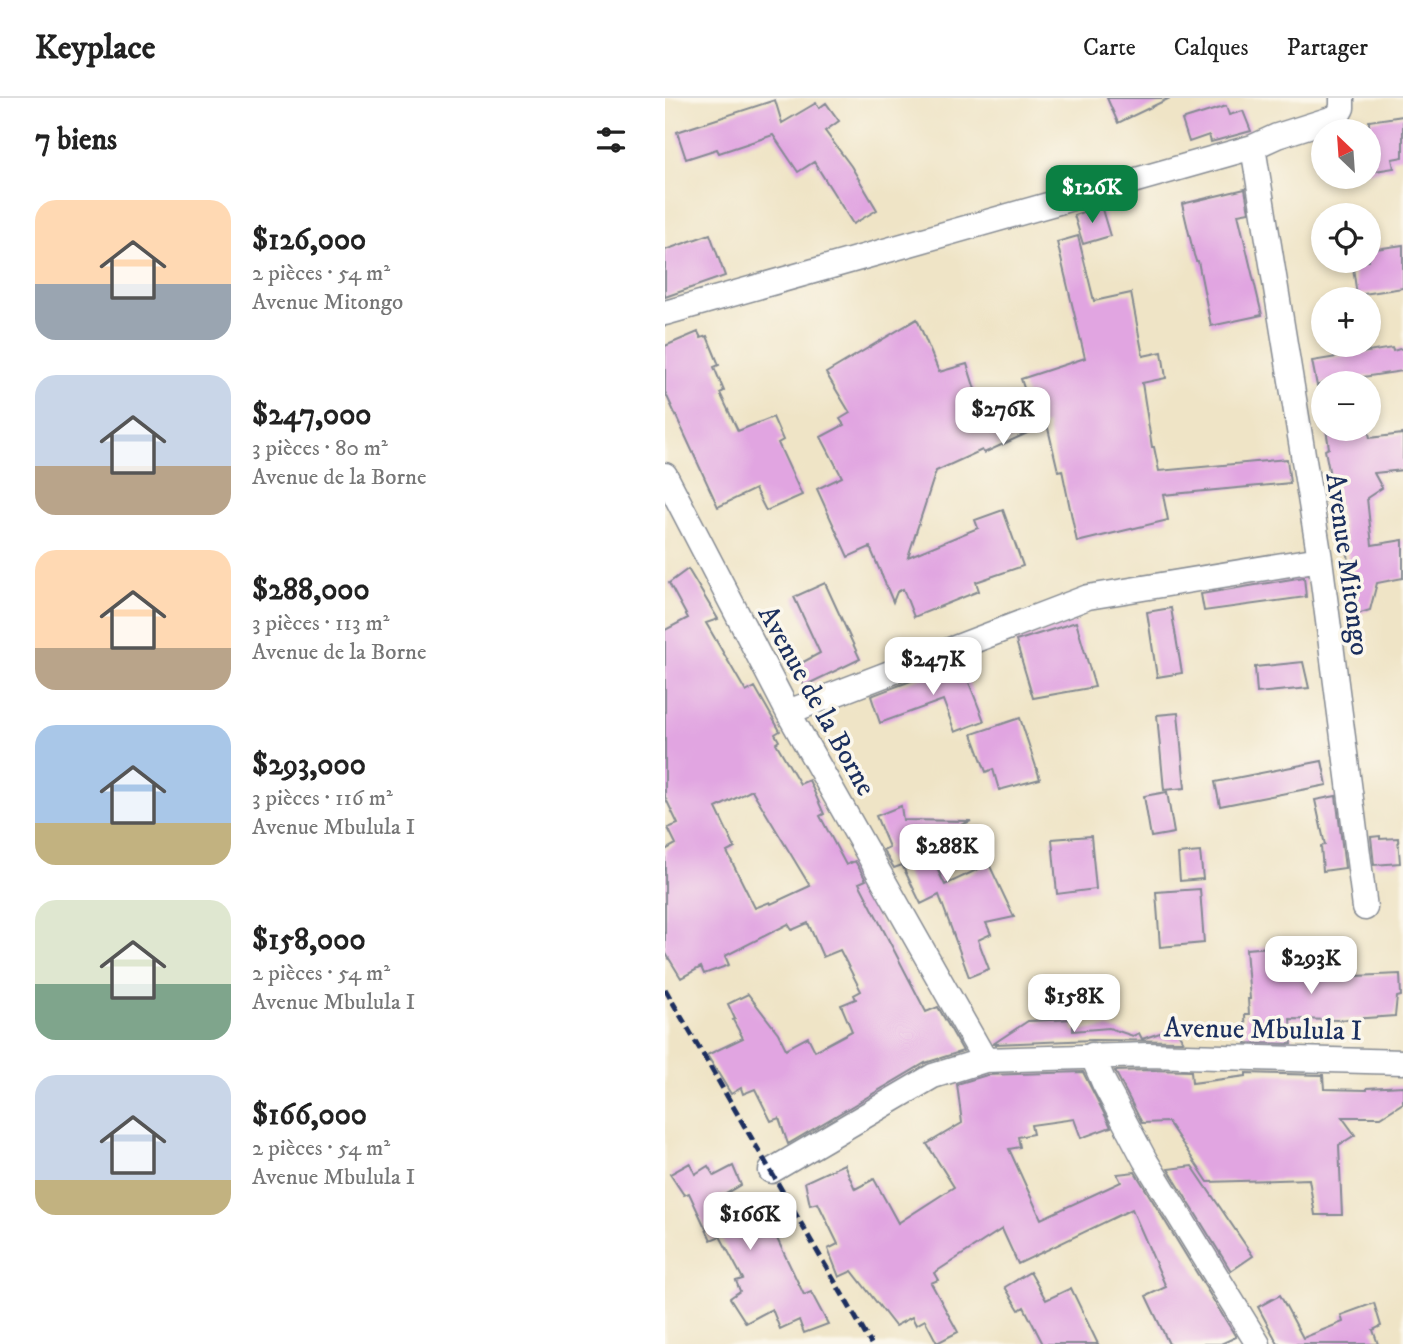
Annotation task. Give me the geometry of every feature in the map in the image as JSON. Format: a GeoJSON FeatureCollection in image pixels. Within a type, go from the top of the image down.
{"type":"FeatureCollection","features":[{"type":"Feature","properties":{"kind":"street"},"geometry":{"type":"LineString","coordinates":[[665,313],[1253,147],[1277,136],[1336,117],[1342,108],[1342,98]]}},
{"type":"Feature","properties":{"kind":"street","name":"Avenue Mitongo"},"geometry":{"type":"LineString","coordinates":[[1253,147],[1320,559],[1365,908]]}},
{"type":"Feature","properties":{"kind":"street","name":"Avenue de la Borne"},"geometry":{"type":"LineString","coordinates":[[665,475],[789,712],[985,1060]]}},
{"type":"Feature","properties":{"kind":"street"},"geometry":{"type":"LineString","coordinates":[[789,712],[1088,597],[1320,559]]}},
{"type":"Feature","properties":{"kind":"street"},"geometry":{"type":"LineString","coordinates":[[1091,1055],[1145,1160],[1258,1344]]}},
{"type":"Feature","properties":{"kind":"street","name":"Avenue Mbulula I"},"geometry":{"type":"LineString","coordinates":[[771,1171],[933,1076],[985,1060],[1091,1055],[1403,1062]]}},
{"type":"Feature","properties":{"kind":"building"},"geometry":{"type":"Polygon","coordinates":[[[1107,98],[1170,98],[1118,123],[1107,98]]]}},
{"type":"Feature","properties":{"kind":"building"},"geometry":{"type":"Polygon","coordinates":[[[775,100],[782,123],[816,103],[819,108],[826,103],[839,121],[825,131],[851,166],[877,210],[853,224],[814,162],[798,172],[773,135],[719,153],[717,149],[686,159],[677,132],[775,100]]]}},
{"type":"Feature","properties":{"kind":"building"},"geometry":{"type":"Polygon","coordinates":[[[1226,106],[1229,115],[1243,111],[1251,131],[1211,142],[1209,135],[1189,142],[1182,120],[1226,106]]]}},
{"type":"Feature","properties":{"kind":"building"},"geometry":{"type":"Polygon","coordinates":[[[1403,116],[1403,157],[1392,159],[1394,168],[1381,170],[1381,119],[1403,116]]]}},
{"type":"Feature","properties":{"kind":"building"},"geometry":{"type":"Polygon","coordinates":[[[1245,189],[1249,212],[1238,214],[1262,315],[1211,326],[1198,261],[1194,255],[1182,204],[1245,189]]]}},
{"type":"Feature","properties":{"kind":"building"},"geometry":{"type":"Polygon","coordinates":[[[1101,206],[1110,236],[1083,244],[1074,215],[1101,206]]]}},
{"type":"Feature","properties":{"kind":"building"},"geometry":{"type":"Polygon","coordinates":[[[710,234],[725,276],[665,297],[665,250],[710,234]]]}},
{"type":"Feature","properties":{"kind":"building"},"geometry":{"type":"Polygon","coordinates":[[[1078,236],[1094,301],[1131,293],[1143,356],[1162,352],[1166,378],[1142,383],[1152,447],[1159,471],[1287,459],[1290,483],[1163,495],[1168,520],[1077,542],[1062,470],[1058,471],[1047,424],[984,453],[982,450],[936,471],[908,557],[978,528],[975,520],[1003,510],[1023,566],[976,582],[979,591],[914,617],[903,589],[897,592],[893,602],[870,547],[848,557],[817,489],[842,477],[821,437],[844,425],[840,419],[850,413],[826,373],[917,319],[939,372],[967,364],[984,418],[1027,397],[1021,379],[1085,358],[1057,242],[1078,236]]]}},
{"type":"Feature","properties":{"kind":"building"},"geometry":{"type":"Polygon","coordinates":[[[1403,245],[1403,288],[1381,291],[1381,287],[1356,287],[1354,273],[1381,273],[1381,248],[1403,245]]]}},
{"type":"Feature","properties":{"kind":"building"},"geometry":{"type":"Polygon","coordinates":[[[698,332],[701,338],[707,336],[719,365],[714,367],[724,391],[720,393],[738,431],[773,417],[783,440],[778,443],[802,495],[766,511],[755,489],[718,507],[665,392],[665,346],[698,332]]]}},
{"type":"Feature","properties":{"kind":"building"},"geometry":{"type":"Polygon","coordinates":[[[1392,348],[1393,351],[1403,348],[1403,371],[1381,374],[1381,371],[1314,371],[1312,361],[1337,357],[1381,357],[1381,350],[1392,348]]]}},
{"type":"Feature","properties":{"kind":"building"},"geometry":{"type":"Polygon","coordinates":[[[1403,434],[1403,470],[1374,473],[1382,488],[1367,498],[1372,545],[1403,540],[1403,578],[1377,583],[1370,610],[1354,615],[1343,572],[1351,571],[1334,481],[1331,481],[1325,450],[1329,448],[1328,441],[1381,441],[1381,437],[1403,434]]]}},
{"type":"Feature","properties":{"kind":"building"},"geometry":{"type":"Polygon","coordinates":[[[688,569],[718,619],[706,623],[746,692],[755,687],[780,731],[775,734],[779,741],[776,743],[800,784],[809,780],[824,814],[820,816],[846,865],[855,861],[866,880],[859,883],[926,1012],[938,1007],[963,1051],[925,1063],[788,1144],[779,1118],[771,1121],[755,1089],[743,1094],[741,1088],[731,1094],[707,1055],[743,1038],[728,1004],[748,994],[778,1033],[786,1049],[808,1037],[815,1051],[852,1031],[841,1005],[856,999],[854,995],[861,991],[840,950],[823,957],[808,923],[792,930],[788,924],[725,956],[729,965],[704,974],[701,967],[681,978],[665,952],[665,850],[676,844],[668,828],[678,824],[665,797],[665,630],[688,618],[669,583],[688,569]],[[752,790],[716,808],[735,848],[727,852],[755,908],[770,902],[771,904],[810,886],[752,790]]]}},
{"type":"Feature","properties":{"kind":"building"},"geometry":{"type":"Polygon","coordinates":[[[1304,577],[1306,597],[1204,611],[1201,594],[1304,577]]]}},
{"type":"Feature","properties":{"kind":"building"},"geometry":{"type":"Polygon","coordinates":[[[825,583],[860,659],[804,686],[794,667],[820,653],[794,597],[825,583]]]}},
{"type":"Feature","properties":{"kind":"building"},"geometry":{"type":"Polygon","coordinates":[[[1171,608],[1182,673],[1157,677],[1147,612],[1171,608]]]}},
{"type":"Feature","properties":{"kind":"building"},"geometry":{"type":"Polygon","coordinates":[[[1076,622],[1095,687],[1033,698],[1016,641],[1076,622]]]}},
{"type":"Feature","properties":{"kind":"building"},"geometry":{"type":"Polygon","coordinates":[[[961,662],[984,721],[955,732],[943,700],[880,723],[871,696],[961,662]]]}},
{"type":"Feature","properties":{"kind":"building"},"geometry":{"type":"Polygon","coordinates":[[[1303,662],[1309,688],[1257,693],[1255,667],[1303,662]]]}},
{"type":"Feature","properties":{"kind":"building"},"geometry":{"type":"Polygon","coordinates":[[[1178,713],[1185,788],[1164,790],[1157,715],[1178,713]]]}},
{"type":"Feature","properties":{"kind":"building"},"geometry":{"type":"Polygon","coordinates":[[[1020,718],[1040,779],[999,790],[993,769],[986,772],[972,734],[1020,718]]]}},
{"type":"Feature","properties":{"kind":"building"},"geometry":{"type":"Polygon","coordinates":[[[1322,761],[1327,785],[1220,806],[1215,782],[1322,761]]]}},
{"type":"Feature","properties":{"kind":"building"},"geometry":{"type":"Polygon","coordinates":[[[1167,792],[1174,833],[1151,837],[1144,796],[1167,792]]]}},
{"type":"Feature","properties":{"kind":"building"},"geometry":{"type":"Polygon","coordinates":[[[1336,796],[1345,868],[1323,871],[1321,846],[1325,845],[1315,800],[1336,796]]]}},
{"type":"Feature","properties":{"kind":"building"},"geometry":{"type":"Polygon","coordinates":[[[901,806],[903,820],[971,821],[923,840],[945,885],[989,864],[1014,917],[986,923],[991,934],[978,940],[989,969],[969,977],[939,895],[921,904],[902,865],[894,868],[883,850],[889,847],[876,816],[901,806]]]}},
{"type":"Feature","properties":{"kind":"building"},"geometry":{"type":"Polygon","coordinates":[[[1091,836],[1096,889],[1057,894],[1052,839],[1091,836]]]}},
{"type":"Feature","properties":{"kind":"building"},"geometry":{"type":"Polygon","coordinates":[[[1380,836],[1380,839],[1398,838],[1400,863],[1374,865],[1371,837],[1380,836]]]}},
{"type":"Feature","properties":{"kind":"building"},"geometry":{"type":"Polygon","coordinates":[[[1200,852],[1203,879],[1180,881],[1178,854],[1200,852]]]}},
{"type":"Feature","properties":{"kind":"building"},"geometry":{"type":"Polygon","coordinates":[[[1200,889],[1204,943],[1160,947],[1156,892],[1200,889]]]}},
{"type":"Feature","properties":{"kind":"building"},"geometry":{"type":"Polygon","coordinates":[[[1271,947],[1272,970],[1355,961],[1356,976],[1400,974],[1401,996],[1397,997],[1395,1016],[1337,1020],[1290,1019],[1292,1044],[1246,1043],[1245,1014],[1249,1014],[1250,999],[1246,949],[1271,947]]]}},
{"type":"Feature","properties":{"kind":"building"},"geometry":{"type":"Polygon","coordinates":[[[1073,1019],[1073,1031],[1109,1028],[1133,1036],[1139,1033],[1142,1039],[1175,1028],[1183,1041],[1093,1040],[993,1044],[1028,1021],[1073,1019]]]}},
{"type":"Feature","properties":{"kind":"building"},"geometry":{"type":"Polygon","coordinates":[[[1115,1071],[1191,1071],[1192,1083],[1246,1076],[1246,1073],[1323,1075],[1324,1089],[1367,1090],[1403,1086],[1403,1103],[1381,1117],[1342,1117],[1355,1135],[1339,1145],[1342,1215],[1315,1215],[1309,1179],[1208,1182],[1168,1122],[1142,1123],[1115,1071]]]}},
{"type":"Feature","properties":{"kind":"building"},"geometry":{"type":"Polygon","coordinates":[[[1083,1072],[1111,1127],[1081,1138],[1074,1119],[1031,1125],[1033,1134],[1018,1137],[1020,1147],[1009,1149],[1041,1219],[1121,1182],[1117,1174],[1135,1172],[1236,1337],[1221,1344],[1169,1344],[1146,1296],[1166,1287],[1132,1209],[1018,1264],[1002,1229],[934,1273],[938,1280],[931,1283],[958,1332],[937,1343],[925,1320],[916,1325],[912,1317],[895,1326],[852,1271],[839,1277],[828,1249],[838,1244],[818,1203],[810,1205],[805,1182],[844,1164],[855,1189],[874,1179],[898,1223],[954,1187],[927,1144],[962,1123],[957,1084],[987,1075],[1083,1072]]]}},
{"type":"Feature","properties":{"kind":"building"},"geometry":{"type":"Polygon","coordinates":[[[690,1163],[695,1174],[708,1166],[714,1176],[733,1166],[741,1185],[721,1197],[731,1217],[760,1203],[804,1295],[811,1292],[828,1324],[804,1333],[799,1320],[780,1329],[772,1309],[746,1323],[730,1298],[740,1291],[736,1281],[743,1279],[720,1236],[711,1240],[689,1193],[684,1195],[670,1174],[690,1163]]]}},
{"type":"Feature","properties":{"kind":"building"},"geometry":{"type":"Polygon","coordinates":[[[1192,1166],[1253,1256],[1231,1271],[1168,1169],[1192,1166]]]}},
{"type":"Feature","properties":{"kind":"building"},"geometry":{"type":"Polygon","coordinates":[[[1030,1272],[1046,1300],[1071,1288],[1098,1344],[1043,1344],[1024,1307],[1019,1310],[1005,1287],[1030,1272]]]}},
{"type":"Feature","properties":{"kind":"building"},"geometry":{"type":"Polygon","coordinates":[[[1280,1295],[1303,1338],[1343,1322],[1341,1315],[1374,1303],[1381,1326],[1373,1330],[1378,1344],[1278,1344],[1258,1307],[1280,1295]]]}},
{"type":"Feature","properties":{"kind":"railway"},"geometry":{"type":"LineString","coordinates":[[665,989],[871,1344]]}}]}
